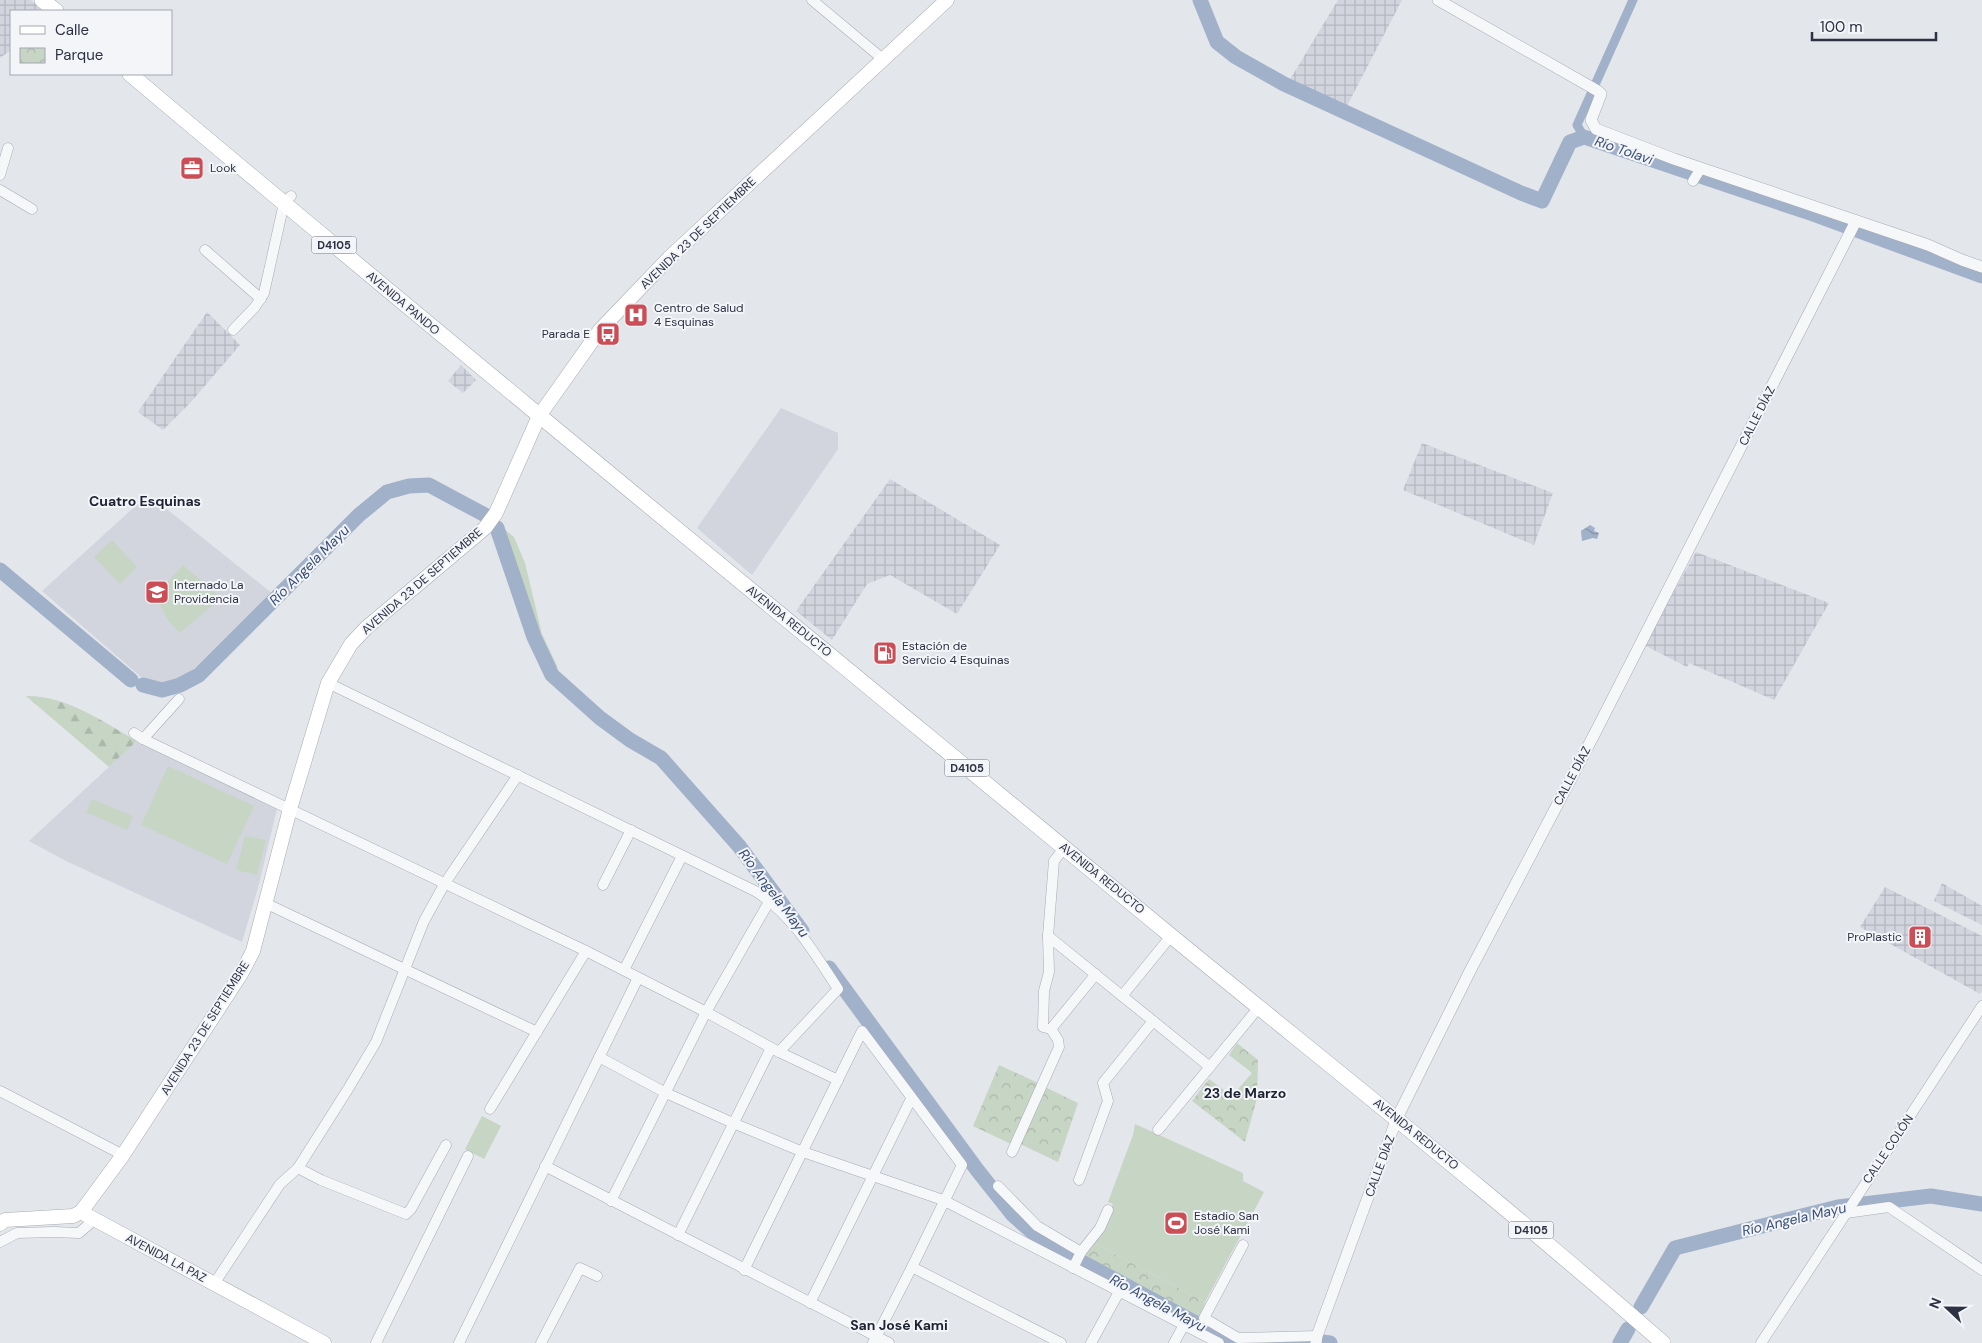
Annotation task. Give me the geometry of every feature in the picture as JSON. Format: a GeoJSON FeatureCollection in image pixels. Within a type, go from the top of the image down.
{"type":"FeatureCollection","features":[{"type":"Feature","properties":{"kind":"main road"},"geometry":{"type":"LineString","coordinates":[[42,0],[55,10]]}},
{"type":"Feature","properties":{"kind":"main road","name":"AVENIDA 23 DE SEPTIEMBRE"},"geometry":{"type":"LineString","coordinates":[[81,1212],[123,1155],[241,974],[252,951],[290,809],[328,682],[351,644],[366,628],[485,528],[496,513],[539,416],[600,330],[660,267],[947,0]]}},
{"type":"Feature","properties":{"kind":"main road","name":"AVENIDA PANDO"},"geometry":{"type":"LineString","coordinates":[[131,75],[287,199],[539,416]]}},
{"type":"Feature","properties":{"kind":"main road","name":"AVENIDA REDUCTO"},"geometry":{"type":"LineString","coordinates":[[539,416],[1171,936],[1397,1118],[1663,1343]]}},
{"type":"Feature","properties":{"kind":"main road"},"geometry":{"type":"LineString","coordinates":[[0,1224],[5,1220],[73,1216],[81,1212]]}},
{"type":"Feature","properties":{"kind":"main road","name":"AVENIDA LA PAZ"},"geometry":{"type":"LineString","coordinates":[[81,1212],[324,1343]]}},
{"type":"Feature","properties":{"kind":"street"},"geometry":{"type":"LineString","coordinates":[[812,0],[884,60]]}},
{"type":"Feature","properties":{"kind":"street"},"geometry":{"type":"LineString","coordinates":[[1438,0],[1594,88],[1601,94],[1591,120],[1596,129],[1698,174],[1853,228],[1928,245],[1982,267]]}},
{"type":"Feature","properties":{"kind":"street"},"geometry":{"type":"LineString","coordinates":[[0,175],[8,148]]}},
{"type":"Feature","properties":{"kind":"street"},"geometry":{"type":"LineString","coordinates":[[0,190],[32,209]]}},
{"type":"Feature","properties":{"kind":"street"},"geometry":{"type":"LineString","coordinates":[[233,330],[256,307],[264,293],[287,199]]}},
{"type":"Feature","properties":{"kind":"street","name":"CALLE DÍAZ"},"geometry":{"type":"LineString","coordinates":[[1317,1339],[1397,1118],[1470,971],[1600,723],[1853,228]]}},
{"type":"Feature","properties":{"kind":"street"},"geometry":{"type":"LineString","coordinates":[[205,250],[261,299]]}},
{"type":"Feature","properties":{"kind":"street"},"geometry":{"type":"LineString","coordinates":[[328,682],[770,900],[807,942],[838,989],[775,1050],[733,1124],[678,1235]]}},
{"type":"Feature","properties":{"kind":"street"},"geometry":{"type":"LineString","coordinates":[[144,739],[179,699]]}},
{"type":"Feature","properties":{"kind":"street"},"geometry":{"type":"LineString","coordinates":[[134,733],[586,951],[706,1012],[775,1050],[838,1080]]}},
{"type":"Feature","properties":{"kind":"street"},"geometry":{"type":"LineString","coordinates":[[214,1284],[280,1184],[298,1168],[376,1042],[424,921],[445,884],[518,775]]}},
{"type":"Feature","properties":{"kind":"street"},"geometry":{"type":"LineString","coordinates":[[603,885],[631,830]]}},
{"type":"Feature","properties":{"kind":"street"},"geometry":{"type":"LineString","coordinates":[[1012,1152],[1059,1046],[1058,1040],[1051,1029],[1043,1027],[1044,991],[1049,972],[1048,936],[1054,861],[1064,848]]}},
{"type":"Feature","properties":{"kind":"street"},"geometry":{"type":"LineString","coordinates":[[624,970],[682,856]]}},
{"type":"Feature","properties":{"kind":"street"},"geometry":{"type":"LineString","coordinates":[[611,1201],[706,1012],[770,900]]}},
{"type":"Feature","properties":{"kind":"street"},"geometry":{"type":"LineString","coordinates":[[265,903],[537,1032]]}},
{"type":"Feature","properties":{"kind":"street"},"geometry":{"type":"LineString","coordinates":[[1048,936],[1210,1067]]}},
{"type":"Feature","properties":{"kind":"street"},"geometry":{"type":"LineString","coordinates":[[1122,996],[1171,936]]}},
{"type":"Feature","properties":{"kind":"street"},"geometry":{"type":"LineString","coordinates":[[490,1110],[586,951]]}},
{"type":"Feature","properties":{"kind":"street"},"geometry":{"type":"LineString","coordinates":[[1051,1029],[1096,974]]}},
{"type":"Feature","properties":{"kind":"street"},"geometry":{"type":"LineString","coordinates":[[459,1343],[638,978]]}},
{"type":"Feature","properties":{"kind":"street","name":"CALLE COLÓN"},"geometry":{"type":"LineString","coordinates":[[1760,1343],[1982,1006]]}},
{"type":"Feature","properties":{"kind":"street"},"geometry":{"type":"LineString","coordinates":[[1158,1130],[1258,1007]]}},
{"type":"Feature","properties":{"kind":"street"},"geometry":{"type":"LineString","coordinates":[[1078,1180],[1108,1101],[1103,1083],[1153,1021]]}},
{"type":"Feature","properties":{"kind":"street"},"geometry":{"type":"LineString","coordinates":[[744,1270],[862,1031],[911,1099],[962,1164],[875,1340]]}},
{"type":"Feature","properties":{"kind":"street"},"geometry":{"type":"LineString","coordinates":[[599,1057],[666,1093],[733,1124],[803,1152],[943,1200],[1219,1343]]}},
{"type":"Feature","properties":{"kind":"street"},"geometry":{"type":"LineString","coordinates":[[0,1091],[123,1155]]}},
{"type":"Feature","properties":{"kind":"street"},"geometry":{"type":"LineString","coordinates":[[810,1303],[911,1099]]}},
{"type":"Feature","properties":{"kind":"street"},"geometry":{"type":"LineString","coordinates":[[298,1168],[321,1180],[406,1214],[411,1209],[446,1145]]}},
{"type":"Feature","properties":{"kind":"street"},"geometry":{"type":"LineString","coordinates":[[376,1343],[468,1156]]}},
{"type":"Feature","properties":{"kind":"street"},"geometry":{"type":"LineString","coordinates":[[545,1166],[810,1303],[875,1340],[889,1343]]}},
{"type":"Feature","properties":{"kind":"street"},"geometry":{"type":"LineString","coordinates":[[998,1186],[1037,1226],[1081,1252]]}},
{"type":"Feature","properties":{"kind":"street"},"geometry":{"type":"LineString","coordinates":[[1846,1213],[1889,1207],[1982,1270]]}},
{"type":"Feature","properties":{"kind":"street"},"geometry":{"type":"LineString","coordinates":[[1073,1268],[1081,1252],[1100,1228],[1108,1210]]}},
{"type":"Feature","properties":{"kind":"street"},"geometry":{"type":"LineString","coordinates":[[0,1242],[17,1233],[79,1233],[95,1219]]}},
{"type":"Feature","properties":{"kind":"street"},"geometry":{"type":"LineString","coordinates":[[1243,1245],[1204,1318],[1238,1338],[1317,1339]]}},
{"type":"Feature","properties":{"kind":"street"},"geometry":{"type":"LineString","coordinates":[[912,1267],[1060,1343]]}},
{"type":"Feature","properties":{"kind":"street"},"geometry":{"type":"LineString","coordinates":[[541,1343],[580,1268],[597,1276]]}},
{"type":"Feature","properties":{"kind":"street"},"geometry":{"type":"LineString","coordinates":[[1091,1343],[1118,1292]]}},
{"type":"Feature","properties":{"kind":"street"},"geometry":{"type":"LineString","coordinates":[[1174,1343],[1184,1325]]}},
{"type":"Feature","properties":{"kind":"shaded area"},"geometry":{"type":"Polygon","coordinates":[[[0,0],[31,0],[43,10],[10,10],[10,51],[0,58],[0,0]]]}},
{"type":"Feature","properties":{"kind":"shaded area"},"geometry":{"type":"Polygon","coordinates":[[[1338,0],[1402,0],[1347,106],[1289,81],[1338,0]]]}},
{"type":"Feature","properties":{"kind":"shaded area"},"geometry":{"type":"Polygon","coordinates":[[[207,312],[240,345],[191,402],[163,430],[138,412],[207,312]]]}},
{"type":"Feature","properties":{"kind":"shaded area"},"geometry":{"type":"Polygon","coordinates":[[[461,365],[476,380],[463,393],[448,381],[461,365]]]}},
{"type":"Feature","properties":{"kind":"shaded area"},"geometry":{"type":"Polygon","coordinates":[[[781,408],[838,433],[838,449],[752,575],[697,528],[781,408]]]}},
{"type":"Feature","properties":{"kind":"shaded area"},"geometry":{"type":"Polygon","coordinates":[[[1422,443],[1553,493],[1534,545],[1403,490],[1422,443]]]}},
{"type":"Feature","properties":{"kind":"shaded area"},"geometry":{"type":"Polygon","coordinates":[[[890,479],[1000,545],[957,614],[890,575],[867,584],[832,640],[796,611],[890,479]]]}},
{"type":"Feature","properties":{"kind":"shaded area","name":"Internado La Providencia"},"geometry":{"type":"Polygon","coordinates":[[[141,501],[168,510],[273,594],[199,665],[184,676],[162,682],[148,681],[141,677],[42,591],[141,501]]]}},
{"type":"Feature","properties":{"kind":"shaded area"},"geometry":{"type":"Polygon","coordinates":[[[1696,552],[1829,603],[1774,700],[1689,663],[1687,667],[1644,645],[1696,552]]]}},
{"type":"Feature","properties":{"kind":"shaded area"},"geometry":{"type":"Polygon","coordinates":[[[137,741],[277,809],[258,888],[242,942],[66,861],[29,841],[137,741]]]}},
{"type":"Feature","properties":{"kind":"shaded area"},"geometry":{"type":"Polygon","coordinates":[[[1942,883],[1982,906],[1982,925],[1934,901],[1942,883]]]}},
{"type":"Feature","properties":{"kind":"shaded area","name":"ProPlastic"},"geometry":{"type":"Polygon","coordinates":[[[1885,887],[1982,936],[1982,991],[1980,994],[1860,927],[1885,887]]]}},
{"type":"Feature","properties":{"kind":"green space"},"geometry":{"type":"Polygon","coordinates":[[[498,524],[514,537],[525,563],[542,634],[558,668],[551,661],[540,642],[511,556],[498,524]]]}},
{"type":"Feature","properties":{"kind":"green space"},"geometry":{"type":"Polygon","coordinates":[[[112,540],[137,567],[120,584],[94,557],[112,540]]]}},
{"type":"Feature","properties":{"kind":"green space"},"geometry":{"type":"Polygon","coordinates":[[[183,565],[221,598],[180,633],[169,622],[156,598],[183,565]]]}},
{"type":"Feature","properties":{"kind":"green space"},"geometry":{"type":"Polygon","coordinates":[[[26,696],[41,697],[70,705],[137,741],[109,767],[26,696]]]}},
{"type":"Feature","properties":{"kind":"green space"},"geometry":{"type":"Polygon","coordinates":[[[168,766],[254,806],[227,864],[141,825],[168,766]]]}},
{"type":"Feature","properties":{"kind":"green space"},"geometry":{"type":"Polygon","coordinates":[[[92,799],[133,816],[127,830],[86,812],[92,799]]]}},
{"type":"Feature","properties":{"kind":"green space"},"geometry":{"type":"Polygon","coordinates":[[[245,836],[266,840],[257,875],[236,870],[245,836]]]}},
{"type":"Feature","properties":{"kind":"green space"},"geometry":{"type":"Polygon","coordinates":[[[1237,1043],[1258,1060],[1257,1098],[1245,1142],[1192,1101],[1209,1079],[1232,1096],[1252,1073],[1229,1055],[1237,1043]]]}},
{"type":"Feature","properties":{"kind":"green space"},"geometry":{"type":"Polygon","coordinates":[[[999,1065],[1038,1083],[1011,1144],[973,1126],[999,1065]]]}},
{"type":"Feature","properties":{"kind":"green space"},"geometry":{"type":"Polygon","coordinates":[[[1045,1087],[1078,1103],[1058,1162],[1020,1144],[1045,1087]]]}},
{"type":"Feature","properties":{"kind":"green space"},"geometry":{"type":"Polygon","coordinates":[[[482,1116],[501,1126],[484,1159],[465,1149],[482,1116]]]}},
{"type":"Feature","properties":{"kind":"green space","name":"Estadio San José Kami"},"geometry":{"type":"Polygon","coordinates":[[[1135,1124],[1243,1173],[1243,1181],[1264,1192],[1205,1302],[1094,1243],[1113,1204],[1108,1202],[1133,1135],[1135,1124]]]}},
{"type":"Feature","properties":{"kind":"green space"},"geometry":{"type":"Polygon","coordinates":[[[1094,1243],[1205,1302],[1201,1319],[1207,1325],[1204,1333],[1078,1266],[1084,1254],[1094,1243]]]}},
{"type":"Feature","properties":{"kind":"water"},"geometry":{"type":"Polygon","coordinates":[[[1590,525],[1595,528],[1594,531],[1599,533],[1597,539],[1593,538],[1582,541],[1581,531],[1590,525]]]}},
{"type":"Feature","properties":{"kind":"waterway","name":"Río Tolavi"},"geometry":{"type":"LineString","coordinates":[[1200,0],[1217,42],[1236,57],[1284,84],[1542,201],[1570,142],[1584,137],[1813,214],[1982,276]]}},
{"type":"Feature","properties":{"kind":"waterway"},"geometry":{"type":"LineString","coordinates":[[1584,137],[1577,125],[1633,0]]}},
{"type":"Feature","properties":{"kind":"waterway","name":"Río Angela Mayu"},"geometry":{"type":"LineString","coordinates":[[143,685],[162,690],[180,685],[199,675],[359,515],[387,492],[409,486],[429,485],[487,516]]}},
{"type":"Feature","properties":{"kind":"waterway","name":"Río Angela Mayu"},"geometry":{"type":"LineString","coordinates":[[497,528],[534,637],[552,675],[600,718],[630,740],[661,758],[739,846],[802,931]]}},
{"type":"Feature","properties":{"kind":"waterway","name":"Río Angela Mayu"},"geometry":{"type":"LineString","coordinates":[[0,570],[131,680]]}},
{"type":"Feature","properties":{"kind":"waterway","name":"Río Angela Mayu"},"geometry":{"type":"LineString","coordinates":[[829,968],[978,1171],[1013,1215],[1040,1239],[1070,1255]]}},
{"type":"Feature","properties":{"kind":"waterway","name":"Río Angela Mayu"},"geometry":{"type":"LineString","coordinates":[[1641,1307],[1675,1248],[1838,1207],[1931,1196],[1982,1204]]}},
{"type":"Feature","properties":{"kind":"waterway","name":"Río Angela Mayu"},"geometry":{"type":"LineString","coordinates":[[1084,1263],[1233,1343]]}},
{"type":"Feature","properties":{"kind":"waterway","name":"Río Angela Mayu"},"geometry":{"type":"LineString","coordinates":[[1620,1343],[1628,1329]]}},
{"type":"Feature","properties":{"kind":"waterway","name":"Río Angela Mayu"},"geometry":{"type":"LineString","coordinates":[[1271,1343],[1309,1342]]}},
{"type":"Feature","properties":{"kind":"waterway","name":"Río Angela Mayu"},"geometry":{"type":"LineString","coordinates":[[1322,1342],[1330,1343]]}},
{"type":"Feature","properties":{"kind":"place","name":"Look"},"geometry":{"type":"Point","coordinates":[192,168]}},
{"type":"Feature","properties":{"kind":"place","name":"Centro de Salud 4 Esquinas"},"geometry":{"type":"Point","coordinates":[636,315]}},
{"type":"Feature","properties":{"kind":"place","name":"Parada E"},"geometry":{"type":"Point","coordinates":[608,334]}},
{"type":"Feature","properties":{"kind":"place","name":"Internado La Providencia"},"geometry":{"type":"Point","coordinates":[157,592]}},
{"type":"Feature","properties":{"kind":"place","name":"Estación de Servicio 4 Esquinas"},"geometry":{"type":"Point","coordinates":[885,653]}},
{"type":"Feature","properties":{"kind":"place","name":"ProPlastic"},"geometry":{"type":"Point","coordinates":[1920,937]}},
{"type":"Feature","properties":{"kind":"place","name":"Estadio San José Kami"},"geometry":{"type":"Point","coordinates":[1176,1223]}},
{"type":"Feature","properties":{"kind":"district","name":"Cuatro Esquinas"},"geometry":{"type":"Point","coordinates":[145,501]}},
{"type":"Feature","properties":{"kind":"district","name":"23 de Marzo"},"geometry":{"type":"Point","coordinates":[1245,1093]}},
{"type":"Feature","properties":{"kind":"district","name":"San José Kami"},"geometry":{"type":"Point","coordinates":[899,1325]}}]}
